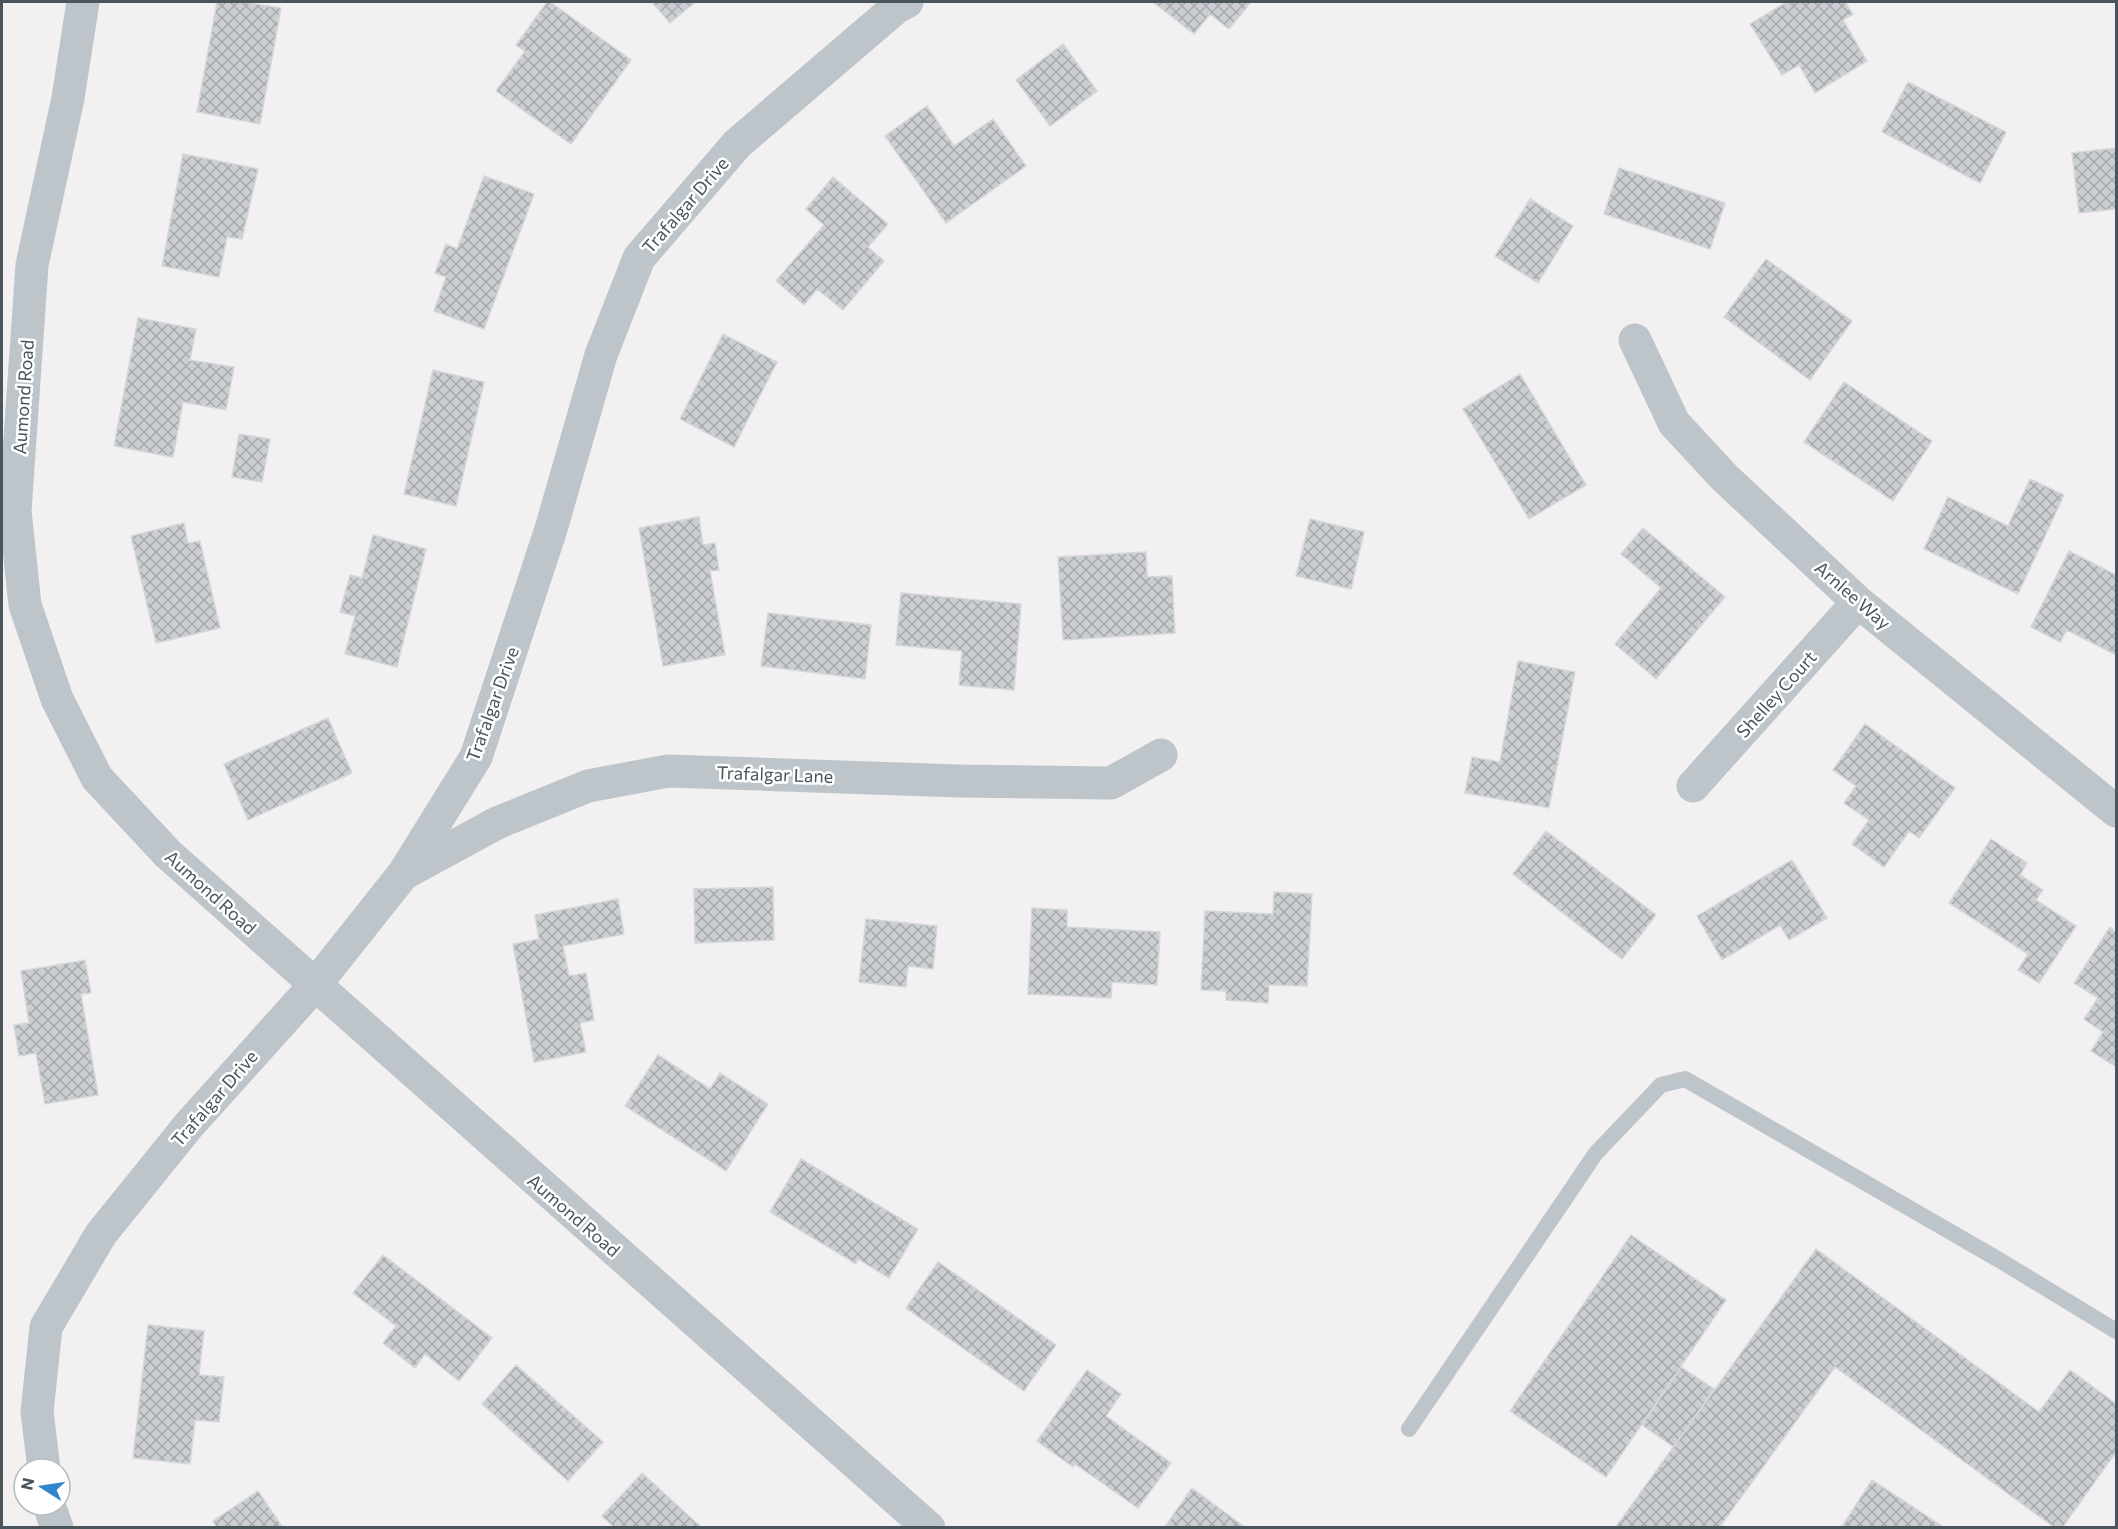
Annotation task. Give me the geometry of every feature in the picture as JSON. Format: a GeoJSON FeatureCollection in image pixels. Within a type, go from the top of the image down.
{"type":"FeatureCollection","features":[{"type":"Feature","properties":{"kind":"street","name":"Aumond Road"},"geometry":{"type":"LineString","coordinates":[[83,2],[68,98],[32,265],[15,511],[25,605],[57,699],[97,778],[168,854],[929,1527]]}},
{"type":"Feature","properties":{"kind":"street","name":"Trafalgar Drive"},"geometry":{"type":"LineString","coordinates":[[43,1457],[37,1412],[46,1327],[101,1234],[189,1125],[315,986],[404,873],[476,757],[551,529],[601,355],[639,258],[738,144],[897,7],[906,2]]}},
{"type":"Feature","properties":{"kind":"street","name":"Arnlee Way"},"geometry":{"type":"LineString","coordinates":[[1635,340],[1674,423],[1724,477],[1858,602],[2116,811]]}},
{"type":"Feature","properties":{"kind":"street","name":"Shelley Court"},"geometry":{"type":"LineString","coordinates":[[1693,786],[1858,602]]}},
{"type":"Feature","properties":{"kind":"street","name":"Trafalgar Lane"},"geometry":{"type":"LineString","coordinates":[[404,873],[497,823],[588,786],[668,771],[958,781],[1111,783],[1161,754]]}},
{"type":"Feature","properties":{"kind":"lane"},"geometry":{"type":"LineString","coordinates":[[1409,1429],[1596,1153],[1661,1085],[1685,1079],[2001,1261],[2116,1331]]}},
{"type":"Feature","properties":{"kind":"building"},"geometry":{"type":"Polygon","coordinates":[[[217,2],[242,2],[281,8],[260,124],[197,112],[217,2]]]}},
{"type":"Feature","properties":{"kind":"building"},"geometry":{"type":"Polygon","coordinates":[[[547,2],[631,60],[571,144],[496,91],[525,51],[516,45],[547,2]]]}},
{"type":"Feature","properties":{"kind":"building"},"geometry":{"type":"Polygon","coordinates":[[[652,2],[695,2],[670,23],[652,2]]]}},
{"type":"Feature","properties":{"kind":"building"},"geometry":{"type":"Polygon","coordinates":[[[1153,2],[1251,2],[1229,29],[1210,14],[1194,34],[1153,2]]]}},
{"type":"Feature","properties":{"kind":"building"},"geometry":{"type":"Polygon","coordinates":[[[1787,2],[1845,2],[1853,14],[1843,20],[1867,61],[1815,93],[1799,65],[1782,75],[1750,24],[1787,2]]]}},
{"type":"Feature","properties":{"kind":"building"},"geometry":{"type":"Polygon","coordinates":[[[1063,44],[1097,91],[1050,126],[1016,80],[1063,44]]]}},
{"type":"Feature","properties":{"kind":"building"},"geometry":{"type":"Polygon","coordinates":[[[1908,82],[2006,132],[1980,183],[1882,132],[1908,82]]]}},
{"type":"Feature","properties":{"kind":"building"},"geometry":{"type":"Polygon","coordinates":[[[927,106],[954,146],[993,119],[1026,166],[946,223],[885,136],[927,106]]]}},
{"type":"Feature","properties":{"kind":"building"},"geometry":{"type":"Polygon","coordinates":[[[2116,148],[2116,209],[2079,213],[2072,153],[2116,148]]]}},
{"type":"Feature","properties":{"kind":"building"},"geometry":{"type":"Polygon","coordinates":[[[183,154],[258,169],[242,239],[227,237],[219,277],[162,266],[183,154]]]}},
{"type":"Feature","properties":{"kind":"building"},"geometry":{"type":"Polygon","coordinates":[[[1619,168],[1725,203],[1710,249],[1604,214],[1619,168]]]}},
{"type":"Feature","properties":{"kind":"building"},"geometry":{"type":"Polygon","coordinates":[[[484,176],[534,194],[484,329],[434,311],[446,277],[435,273],[446,244],[457,249],[484,176]]]}},
{"type":"Feature","properties":{"kind":"building"},"geometry":{"type":"Polygon","coordinates":[[[833,177],[888,224],[868,247],[884,261],[843,310],[817,289],[804,305],[776,281],[824,225],[806,209],[833,177]]]}},
{"type":"Feature","properties":{"kind":"building"},"geometry":{"type":"Polygon","coordinates":[[[1530,199],[1573,226],[1538,283],[1495,256],[1530,199]]]}},
{"type":"Feature","properties":{"kind":"building"},"geometry":{"type":"Polygon","coordinates":[[[1766,259],[1852,321],[1810,380],[1724,317],[1766,259]]]}},
{"type":"Feature","properties":{"kind":"building"},"geometry":{"type":"Polygon","coordinates":[[[138,318],[196,329],[190,360],[234,367],[226,410],[183,402],[173,457],[114,446],[138,318]]]}},
{"type":"Feature","properties":{"kind":"building"},"geometry":{"type":"Polygon","coordinates":[[[723,334],[777,362],[734,447],[680,419],[723,334]]]}},
{"type":"Feature","properties":{"kind":"building"},"geometry":{"type":"Polygon","coordinates":[[[433,370],[484,382],[456,506],[404,494],[433,370]]]}},
{"type":"Feature","properties":{"kind":"building"},"geometry":{"type":"Polygon","coordinates":[[[1520,374],[1586,485],[1529,519],[1463,409],[1520,374]]]}},
{"type":"Feature","properties":{"kind":"building"},"geometry":{"type":"Polygon","coordinates":[[[1844,382],[1932,441],[1893,501],[1804,442],[1844,382]]]}},
{"type":"Feature","properties":{"kind":"building"},"geometry":{"type":"Polygon","coordinates":[[[239,434],[270,439],[262,482],[232,477],[239,434]]]}},
{"type":"Feature","properties":{"kind":"building"},"geometry":{"type":"Polygon","coordinates":[[[2030,479],[2064,495],[2018,594],[1924,549],[1948,497],[2008,526],[2030,479]]]}},
{"type":"Feature","properties":{"kind":"building"},"geometry":{"type":"Polygon","coordinates":[[[699,517],[703,545],[715,543],[719,570],[710,571],[725,655],[663,666],[639,528],[699,517]]]}},
{"type":"Feature","properties":{"kind":"building"},"geometry":{"type":"Polygon","coordinates":[[[1310,519],[1364,532],[1351,589],[1296,576],[1310,519]]]}},
{"type":"Feature","properties":{"kind":"building"},"geometry":{"type":"Polygon","coordinates":[[[184,523],[188,543],[200,541],[220,628],[156,643],[131,536],[184,523]]]}},
{"type":"Feature","properties":{"kind":"building"},"geometry":{"type":"Polygon","coordinates":[[[1643,528],[1725,597],[1656,679],[1615,644],[1661,588],[1621,554],[1643,528]]]}},
{"type":"Feature","properties":{"kind":"building"},"geometry":{"type":"Polygon","coordinates":[[[373,535],[426,549],[397,667],[345,654],[355,616],[340,612],[350,575],[362,578],[373,535]]]}},
{"type":"Feature","properties":{"kind":"building"},"geometry":{"type":"Polygon","coordinates":[[[2069,551],[2116,575],[2116,655],[2067,630],[2060,642],[2031,627],[2069,551]]]}},
{"type":"Feature","properties":{"kind":"building"},"geometry":{"type":"Polygon","coordinates":[[[1146,552],[1147,577],[1172,576],[1175,633],[1063,640],[1058,557],[1146,552]]]}},
{"type":"Feature","properties":{"kind":"building"},"geometry":{"type":"Polygon","coordinates":[[[901,593],[1021,604],[1014,690],[959,685],[962,651],[896,645],[901,593]]]}},
{"type":"Feature","properties":{"kind":"building"},"geometry":{"type":"Polygon","coordinates":[[[768,613],[871,625],[865,679],[761,666],[768,613]]]}},
{"type":"Feature","properties":{"kind":"building"},"geometry":{"type":"Polygon","coordinates":[[[1518,661],[1575,672],[1549,808],[1465,793],[1472,757],[1500,762],[1518,661]]]}},
{"type":"Feature","properties":{"kind":"building"},"geometry":{"type":"Polygon","coordinates":[[[328,718],[352,773],[248,820],[224,764],[328,718]]]}},
{"type":"Feature","properties":{"kind":"building"},"geometry":{"type":"Polygon","coordinates":[[[1865,724],[1955,788],[1919,838],[1909,831],[1884,867],[1852,844],[1869,820],[1844,803],[1856,786],[1833,770],[1865,724]]]}},
{"type":"Feature","properties":{"kind":"building"},"geometry":{"type":"Polygon","coordinates":[[[1546,831],[1656,915],[1622,959],[1513,874],[1546,831]]]}},
{"type":"Feature","properties":{"kind":"building"},"geometry":{"type":"Polygon","coordinates":[[[1991,839],[2027,863],[2020,875],[2043,890],[2036,900],[2076,926],[2039,983],[2018,970],[2028,954],[1949,903],[1991,839]]]}},
{"type":"Feature","properties":{"kind":"building"},"geometry":{"type":"Polygon","coordinates":[[[1792,860],[1827,918],[1789,940],[1780,925],[1722,960],[1697,916],[1792,860]]]}},
{"type":"Feature","properties":{"kind":"building"},"geometry":{"type":"Polygon","coordinates":[[[773,887],[774,940],[695,943],[694,889],[773,887]]]}},
{"type":"Feature","properties":{"kind":"building"},"geometry":{"type":"Polygon","coordinates":[[[1274,892],[1312,894],[1307,986],[1269,985],[1268,1003],[1226,1000],[1226,991],[1201,990],[1205,911],[1273,914],[1274,892]]]}},
{"type":"Feature","properties":{"kind":"building"},"geometry":{"type":"Polygon","coordinates":[[[618,899],[624,934],[563,946],[569,976],[586,973],[594,1020],[580,1023],[586,1052],[534,1062],[513,944],[539,939],[535,915],[618,899]]]}},
{"type":"Feature","properties":{"kind":"building"},"geometry":{"type":"Polygon","coordinates":[[[1032,908],[1067,910],[1067,927],[1160,932],[1157,985],[1112,982],[1111,998],[1028,994],[1032,908]]]}},
{"type":"Feature","properties":{"kind":"building"},"geometry":{"type":"Polygon","coordinates":[[[866,919],[937,926],[933,969],[908,966],[906,987],[859,982],[866,919]]]}},
{"type":"Feature","properties":{"kind":"building"},"geometry":{"type":"Polygon","coordinates":[[[2110,927],[2116,932],[2116,1067],[2091,1051],[2103,1032],[2084,1019],[2098,998],[2074,983],[2110,927]]]}},
{"type":"Feature","properties":{"kind":"building"},"geometry":{"type":"Polygon","coordinates":[[[85,960],[91,993],[81,994],[98,1095],[45,1104],[36,1053],[19,1056],[14,1025],[29,1023],[21,971],[85,960]]]}},
{"type":"Feature","properties":{"kind":"building"},"geometry":{"type":"Polygon","coordinates":[[[658,1055],[710,1089],[720,1073],[768,1104],[726,1171],[625,1106],[658,1055]]]}},
{"type":"Feature","properties":{"kind":"building"},"geometry":{"type":"Polygon","coordinates":[[[801,1159],[918,1229],[889,1278],[858,1259],[856,1264],[770,1212],[801,1159]]]}},
{"type":"Feature","properties":{"kind":"building"},"geometry":{"type":"Polygon","coordinates":[[[1631,1235],[1726,1300],[1606,1477],[1510,1411],[1631,1235]]]}},
{"type":"Feature","properties":{"kind":"building"},"geometry":{"type":"Polygon","coordinates":[[[1816,1249],[2039,1412],[2070,1370],[2116,1404],[2116,1452],[2062,1528],[2055,1528],[1835,1367],[1719,1528],[1615,1528],[1816,1249]]]}},
{"type":"Feature","properties":{"kind":"building"},"geometry":{"type":"Polygon","coordinates":[[[383,1255],[492,1338],[459,1381],[425,1354],[415,1368],[383,1343],[396,1326],[353,1293],[383,1255]]]}},
{"type":"Feature","properties":{"kind":"building"},"geometry":{"type":"Polygon","coordinates":[[[938,1262],[1056,1345],[1024,1391],[906,1308],[938,1262]]]}},
{"type":"Feature","properties":{"kind":"building"},"geometry":{"type":"Polygon","coordinates":[[[148,1325],[204,1331],[199,1375],[224,1377],[219,1422],[195,1420],[190,1464],[133,1458],[148,1325]]]}},
{"type":"Feature","properties":{"kind":"building"},"geometry":{"type":"Polygon","coordinates":[[[516,1365],[603,1442],[568,1481],[482,1404],[516,1365]]]}},
{"type":"Feature","properties":{"kind":"building"},"geometry":{"type":"Polygon","coordinates":[[[1681,1367],[1714,1389],[1674,1447],[1642,1425],[1681,1367]]]}},
{"type":"Feature","properties":{"kind":"building"},"geometry":{"type":"Polygon","coordinates":[[[1087,1370],[1121,1394],[1106,1416],[1171,1463],[1138,1508],[1075,1464],[1073,1467],[1037,1441],[1087,1370]]]}},
{"type":"Feature","properties":{"kind":"building"},"geometry":{"type":"Polygon","coordinates":[[[642,1473],[702,1528],[615,1528],[602,1516],[642,1473]]]}},
{"type":"Feature","properties":{"kind":"building"},"geometry":{"type":"Polygon","coordinates":[[[1872,1480],[1945,1528],[1841,1528],[1872,1480]]]}},
{"type":"Feature","properties":{"kind":"building"},"geometry":{"type":"Polygon","coordinates":[[[1192,1488],[1246,1528],[1164,1528],[1192,1488]]]}},
{"type":"Feature","properties":{"kind":"building"},"geometry":{"type":"Polygon","coordinates":[[[258,1491],[283,1528],[217,1528],[213,1521],[258,1491]]]}}]}
